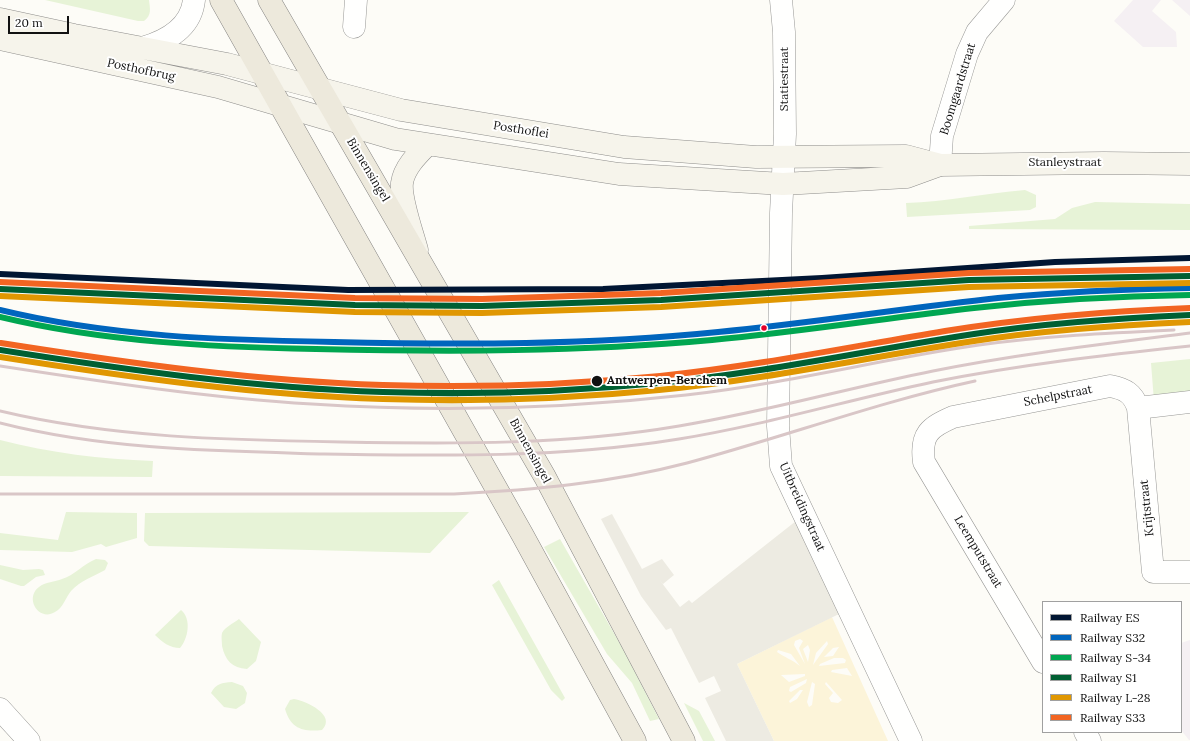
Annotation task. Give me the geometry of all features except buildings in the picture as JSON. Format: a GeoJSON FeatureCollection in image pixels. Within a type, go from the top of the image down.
{"type":"FeatureCollection","features":[{"type":"Feature","properties":{"kind":"main road"},"geometry":{"type":"LineString","coordinates":[[221,0],[522,534],[635,741]]}},
{"type":"Feature","properties":{"kind":"main road","name":"Binnensingel"},"geometry":{"type":"LineString","coordinates":[[269,0],[545,477],[684,741]]}},
{"type":"Feature","properties":{"kind":"street"},"geometry":{"type":"LineString","coordinates":[[142,48],[160,43],[177,33],[191,13],[194,0]]}},
{"type":"Feature","properties":{"kind":"street"},"geometry":{"type":"LineString","coordinates":[[354,27],[356,0]]}},
{"type":"Feature","properties":{"kind":"street","name":"Statiestraat"},"geometry":{"type":"LineString","coordinates":[[781,0],[784,32],[784,158]]}},
{"type":"Feature","properties":{"kind":"street","name":"Boomgaardstraat"},"geometry":{"type":"LineString","coordinates":[[940,165],[942,136],[967,54],[977,32],[1004,0]]}},
{"type":"Feature","properties":{"kind":"street","name":"Posthofbrug"},"geometry":{"type":"LineString","coordinates":[[0,18],[142,48],[227,64],[262,73]]}},
{"type":"Feature","properties":{"kind":"street","name":"Posthofbrug"},"geometry":{"type":"LineString","coordinates":[[0,40],[210,85],[280,105]]}},
{"type":"Feature","properties":{"kind":"street","name":"Posthoflei"},"geometry":{"type":"LineString","coordinates":[[262,73],[401,110],[624,147],[784,158]]}},
{"type":"Feature","properties":{"kind":"street"},"geometry":{"type":"LineString","coordinates":[[280,105],[395,139],[619,174],[783,184],[907,177],[940,165]]}},
{"type":"Feature","properties":{"kind":"street"},"geometry":{"type":"LineString","coordinates":[[419,257],[405,204],[402,183],[413,159],[427,145]]}},
{"type":"Feature","properties":{"kind":"street"},"geometry":{"type":"LineString","coordinates":[[784,158],[906,156],[940,165]]}},
{"type":"Feature","properties":{"kind":"street","name":"Uitbreidingstraat"},"geometry":{"type":"LineString","coordinates":[[784,158],[778,426],[781,466],[911,741]]}},
{"type":"Feature","properties":{"kind":"street","name":"Stanleystraat"},"geometry":{"type":"LineString","coordinates":[[940,165],[1104,163],[1190,164]]}},
{"type":"Feature","properties":{"kind":"street","name":"Schelpstraat"},"geometry":{"type":"LineString","coordinates":[[924,439],[929,430],[953,417],[1110,386],[1129,392],[1135,400],[1138,408]]}},
{"type":"Feature","properties":{"kind":"street"},"geometry":{"type":"LineString","coordinates":[[1138,408],[1190,402]]}},
{"type":"Feature","properties":{"kind":"street","name":"Krijtstraat"},"geometry":{"type":"LineString","coordinates":[[1138,408],[1153,572],[1190,572]]}},
{"type":"Feature","properties":{"kind":"street","name":"Leemputstraat"},"geometry":{"type":"LineString","coordinates":[[924,439],[922,450],[924,462],[1042,660]]}},
{"type":"Feature","properties":{"kind":"street"},"geometry":{"type":"LineString","coordinates":[[0,709],[29,741]]}},
{"type":"Feature","properties":{"kind":"shaded area"},"geometry":{"type":"Polygon","coordinates":[[[1133,0],[1161,0],[1152,11],[1176,32],[1177,47],[1143,47],[1114,21],[1133,0]]]}},
{"type":"Feature","properties":{"kind":"shaded area"},"geometry":{"type":"Polygon","coordinates":[[[1172,0],[1190,0],[1190,16],[1172,0]]]}},
{"type":"Feature","properties":{"kind":"shaded area"},"geometry":{"type":"Polygon","coordinates":[[[612,514],[642,569],[662,559],[674,575],[663,584],[659,579],[680,607],[689,600],[692,603],[796,521],[839,614],[737,664],[774,741],[726,741],[705,698],[721,691],[714,676],[699,683],[671,628],[666,630],[641,596],[601,519],[612,514]]]}},
{"type":"Feature","properties":{"kind":"shaded area"},"geometry":{"type":"Polygon","coordinates":[[[1190,640],[1190,740],[1182,731],[1182,643],[1190,640]]]}},
{"type":"Feature","properties":{"kind":"green space"},"geometry":{"type":"Polygon","coordinates":[[[45,0],[149,0],[150,12],[147,19],[144,21],[138,21],[45,0]]]}},
{"type":"Feature","properties":{"kind":"green space"},"geometry":{"type":"Polygon","coordinates":[[[1025,190],[1036,195],[1036,207],[1030,210],[907,217],[906,203],[936,201],[1025,190]]]}},
{"type":"Feature","properties":{"kind":"green space"},"geometry":{"type":"Polygon","coordinates":[[[1095,202],[1190,204],[1190,230],[969,229],[969,226],[1055,219],[1072,208],[1095,202]]]}},
{"type":"Feature","properties":{"kind":"green space"},"geometry":{"type":"Polygon","coordinates":[[[1190,359],[1190,413],[1155,414],[1151,363],[1190,359]]]}},
{"type":"Feature","properties":{"kind":"green space"},"geometry":{"type":"Polygon","coordinates":[[[0,440],[19,445],[76,455],[153,461],[152,477],[0,476],[0,440]]]}},
{"type":"Feature","properties":{"kind":"green space"},"geometry":{"type":"Polygon","coordinates":[[[66,512],[137,513],[137,538],[106,547],[101,544],[72,552],[0,550],[0,533],[58,540],[66,512]]]}},
{"type":"Feature","properties":{"kind":"green space"},"geometry":{"type":"Polygon","coordinates":[[[469,512],[430,553],[149,546],[144,541],[145,513],[469,512]]]}},
{"type":"Feature","properties":{"kind":"green space"},"geometry":{"type":"Polygon","coordinates":[[[560,539],[623,649],[659,719],[650,721],[632,683],[607,654],[544,547],[560,539]]]}},
{"type":"Feature","properties":{"kind":"green space"},"geometry":{"type":"Polygon","coordinates":[[[96,559],[105,560],[108,563],[105,570],[75,587],[58,610],[49,614],[44,614],[35,607],[33,597],[39,587],[67,577],[96,559]]]}},
{"type":"Feature","properties":{"kind":"green space"},"geometry":{"type":"Polygon","coordinates":[[[0,565],[23,570],[39,569],[43,570],[45,575],[36,577],[24,586],[21,586],[0,579],[0,565]]]}},
{"type":"Feature","properties":{"kind":"green space"},"geometry":{"type":"Polygon","coordinates":[[[499,580],[565,698],[562,701],[551,690],[492,585],[499,580]]]}},
{"type":"Feature","properties":{"kind":"green space"},"geometry":{"type":"Polygon","coordinates":[[[181,610],[187,618],[188,629],[183,644],[180,648],[176,648],[166,644],[155,635],[181,610]]]}},
{"type":"Feature","properties":{"kind":"green space"},"geometry":{"type":"Polygon","coordinates":[[[239,619],[261,642],[256,661],[247,669],[233,665],[227,659],[222,646],[223,631],[239,619]]]}},
{"type":"Feature","properties":{"kind":"green space"},"geometry":{"type":"Polygon","coordinates":[[[232,682],[243,686],[247,693],[245,703],[236,709],[224,707],[211,693],[217,685],[232,682]]]}},
{"type":"Feature","properties":{"kind":"green space"},"geometry":{"type":"Polygon","coordinates":[[[294,699],[312,706],[323,714],[326,719],[326,724],[322,730],[304,730],[294,725],[285,709],[290,700],[294,699]]]}},
{"type":"Feature","properties":{"kind":"green space"},"geometry":{"type":"Polygon","coordinates":[[[684,703],[699,711],[715,741],[703,741],[684,703]]]}},
{"type":"Feature","properties":{"kind":"sand"},"geometry":{"type":"Polygon","coordinates":[[[832,617],[888,741],[774,741],[737,664],[832,617]],[[800,639],[795,641],[794,645],[805,664],[799,648],[803,641],[800,639]],[[827,641],[816,653],[813,665],[828,644],[827,641]],[[808,645],[803,649],[808,662],[810,650],[808,645]],[[839,647],[833,648],[824,657],[833,656],[839,647]],[[778,650],[777,652],[800,666],[791,654],[778,650]],[[834,658],[820,664],[819,666],[845,663],[846,660],[843,658],[834,658]],[[847,668],[832,670],[831,672],[852,676],[847,668]],[[805,674],[781,675],[789,682],[805,676],[805,674]],[[807,679],[790,687],[789,691],[791,692],[806,683],[807,679]],[[812,682],[807,702],[809,707],[812,705],[815,684],[812,682]],[[826,682],[825,684],[833,693],[829,698],[831,702],[838,703],[842,700],[826,682]],[[800,690],[789,701],[790,703],[797,699],[803,690],[800,690]]]}},
{"type":"Feature","properties":{"kind":"railway"},"geometry":{"type":"LineString","coordinates":[[0,366],[156,389],[234,398],[312,404],[405,408],[499,408],[639,400],[686,395],[760,385],[906,357],[979,345],[1052,337],[1174,330]]}},
{"type":"Feature","properties":{"kind":"railway"},"geometry":{"type":"LineString","coordinates":[[0,411],[85,427],[170,436],[299,441],[427,443],[553,440],[595,437],[679,426],[743,414],[933,371],[997,359],[1190,333]]}},
{"type":"Feature","properties":{"kind":"railway"},"geometry":{"type":"LineString","coordinates":[[0,423],[80,439],[161,448],[324,454],[457,455],[546,453],[591,450],[679,439],[743,427],[901,389],[997,370],[1190,346]]}},
{"type":"Feature","properties":{"kind":"railway"},"geometry":{"type":"LineString","coordinates":[[0,494],[454,494],[542,488],[601,481],[687,463],[867,409],[939,389],[975,381]]}},
{"type":"Feature","properties":{"kind":"rail line","name":"ES"},"geometry":{"type":"LineString","coordinates":[[0,274],[348,290],[603,289],[822,278],[1055,262],[1190,258]]}},
{"type":"Feature","properties":{"kind":"rail line","name":"S33"},"geometry":{"type":"LineString","coordinates":[[0,282],[355,298],[482,299],[661,293],[969,273],[1190,269]]}},
{"type":"Feature","properties":{"kind":"rail line","name":"S1"},"geometry":{"type":"LineString","coordinates":[[0,289],[355,305],[482,306],[661,300],[969,280],[1190,276]]}},
{"type":"Feature","properties":{"kind":"rail line","name":"L-28"},"geometry":{"type":"LineString","coordinates":[[0,296],[355,312],[482,313],[661,307],[969,287],[1190,283]]}},
{"type":"Feature","properties":{"kind":"rail line","name":"S32"},"geometry":{"type":"LineString","coordinates":[[0,310],[83,326],[207,338],[478,344],[574,342],[670,336],[788,324],[998,298],[1094,291],[1190,288]]}},
{"type":"Feature","properties":{"kind":"rail line","name":"S-34"},"geometry":{"type":"LineString","coordinates":[[0,317],[117,338],[196,345],[276,348],[464,351],[564,349],[662,344],[778,333],[1001,305],[1136,296],[1190,295]]}},
{"type":"Feature","properties":{"kind":"rail line","name":"S33"},"geometry":{"type":"LineString","coordinates":[[1,343],[144,364],[287,380],[418,386],[556,384],[696,372],[767,362],[975,326],[1097,313],[1190,308]]}},
{"type":"Feature","properties":{"kind":"rail line","name":"S1"},"geometry":{"type":"LineString","coordinates":[[0,350],[143,371],[287,387],[418,393],[556,391],[699,379],[1001,330],[1082,322],[1190,315]]}},
{"type":"Feature","properties":{"kind":"rail line","name":"L-28"},"geometry":{"type":"LineString","coordinates":[[0,357],[143,378],[287,394],[418,400],[556,398],[699,386],[1001,337],[1082,328],[1190,322]]}},
{"type":"Feature","properties":{"kind":"place","name":"Antwerpen-Berchem"},"geometry":{"type":"Point","coordinates":[597,381]}}]}
